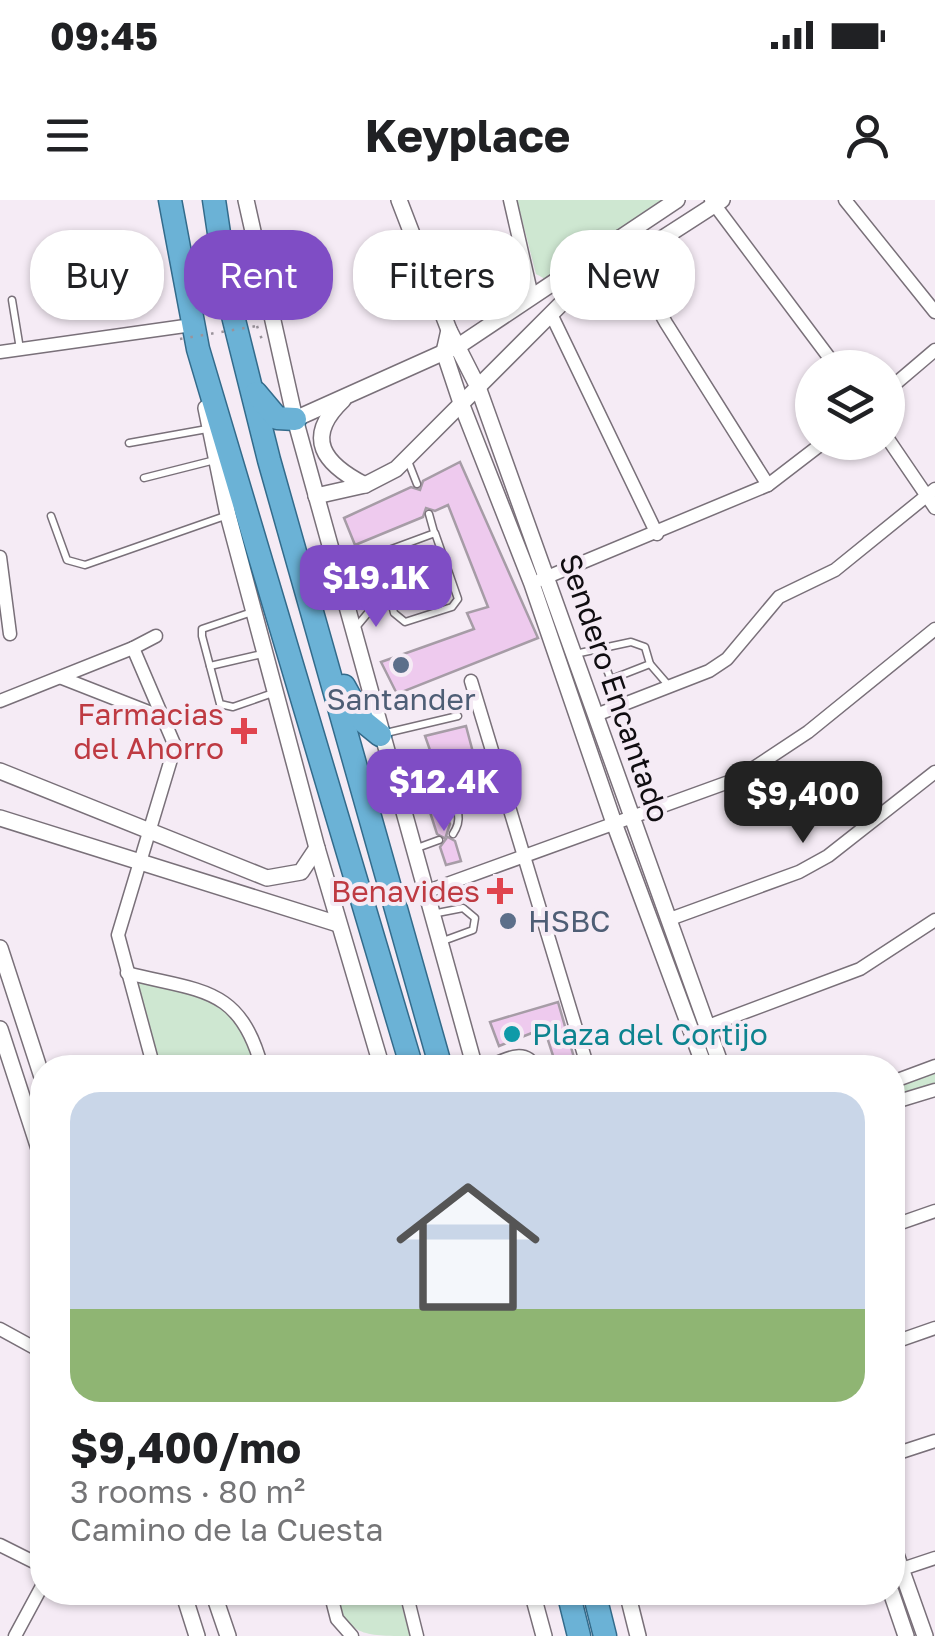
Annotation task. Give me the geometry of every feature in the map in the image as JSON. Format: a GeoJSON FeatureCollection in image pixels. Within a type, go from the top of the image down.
{"type":"FeatureCollection","features":[{"type":"Feature","properties":{"kind":"highway"},"geometry":{"type":"LineString","coordinates":[[170,200],[190,338],[408,1055]]}},
{"type":"Feature","properties":{"kind":"highway"},"geometry":{"type":"LineString","coordinates":[[214,200],[220,230]]}},
{"type":"Feature","properties":{"kind":"highway"},"geometry":{"type":"LineString","coordinates":[[223,230],[226,200]]}},
{"type":"Feature","properties":{"kind":"highway"},"geometry":{"type":"LineString","coordinates":[[234,320],[268,460],[437,1055]]}},
{"type":"Feature","properties":{"kind":"highway"},"geometry":{"type":"LineString","coordinates":[[252,386],[272,414],[295,418]]}},
{"type":"Feature","properties":{"kind":"highway"},"geometry":{"type":"LineString","coordinates":[[323,643],[364,722],[380,735]]}},
{"type":"Feature","properties":{"kind":"highway"},"geometry":{"type":"LineString","coordinates":[[572,1605],[580,1636]]}},
{"type":"Feature","properties":{"kind":"highway"},"geometry":{"type":"LineString","coordinates":[[598,1605],[606,1636]]}},
{"type":"Feature","properties":{"kind":"street"},"geometry":{"type":"LineString","coordinates":[[246,200],[295,418],[411,850],[473,1055]]}},
{"type":"Feature","properties":{"kind":"street","name":"Sendero Encantado"},"geometry":{"type":"LineString","coordinates":[[399,200],[449,330],[460,345],[478,387],[614,823],[700,1055]]}},
{"type":"Feature","properties":{"kind":"street"},"geometry":{"type":"LineString","coordinates":[[510,200],[532,296]]}},
{"type":"Feature","properties":{"kind":"street"},"geometry":{"type":"LineString","coordinates":[[629,230],[678,200]]}},
{"type":"Feature","properties":{"kind":"street"},"geometry":{"type":"LineString","coordinates":[[845,200],[935,312]]}},
{"type":"Feature","properties":{"kind":"street"},"geometry":{"type":"LineString","coordinates":[[671,230],[715,202],[825,350]]}},
{"type":"Feature","properties":{"kind":"street"},"geometry":{"type":"LineString","coordinates":[[295,418],[460,345],[550,284]]}},
{"type":"Feature","properties":{"kind":"street"},"geometry":{"type":"LineString","coordinates":[[316,496],[365,484],[408,460],[550,315]]}},
{"type":"Feature","properties":{"kind":"street"},"geometry":{"type":"LineString","coordinates":[[554,320],[657,534]]}},
{"type":"Feature","properties":{"kind":"street"},"geometry":{"type":"LineString","coordinates":[[667,320],[768,485]]}},
{"type":"Feature","properties":{"kind":"street"},"geometry":{"type":"LineString","coordinates":[[444,352],[449,330]]}},
{"type":"Feature","properties":{"kind":"street"},"geometry":{"type":"LineString","coordinates":[[0,352],[190,338],[228,516],[338,924],[378,1055]]}},
{"type":"Feature","properties":{"kind":"street"},"geometry":{"type":"LineString","coordinates":[[905,376],[935,350]]}},
{"type":"Feature","properties":{"kind":"street","name":"Sendero Encantado"},"geometry":{"type":"LineString","coordinates":[[444,352],[461,403],[574,654],[718,1055]]}},
{"type":"Feature","properties":{"kind":"street"},"geometry":{"type":"LineString","coordinates":[[350,394],[326,421],[322,446],[332,466],[365,484]]}},
{"type":"Feature","properties":{"kind":"street"},"geometry":{"type":"LineString","coordinates":[[540,580],[768,485],[801,460]]}},
{"type":"Feature","properties":{"kind":"street"},"geometry":{"type":"LineString","coordinates":[[905,460],[931,492],[935,508]]}},
{"type":"Feature","properties":{"kind":"street"},"geometry":{"type":"LineString","coordinates":[[596,714],[670,687],[727,660],[779,597],[835,570],[931,492]]}},
{"type":"Feature","properties":{"kind":"street"},"geometry":{"type":"LineString","coordinates":[[0,557],[10,634]]}},
{"type":"Feature","properties":{"kind":"street"},"geometry":{"type":"LineString","coordinates":[[425,892],[714,788],[757,767],[808,732],[935,629]]}},
{"type":"Feature","properties":{"kind":"street"},"geometry":{"type":"LineString","coordinates":[[0,702],[156,636]]}},
{"type":"Feature","properties":{"kind":"street"},"geometry":{"type":"LineString","coordinates":[[133,648],[175,746],[118,934],[150,1055]]}},
{"type":"Feature","properties":{"kind":"street"},"geometry":{"type":"LineString","coordinates":[[62,678],[160,716]]}},
{"type":"Feature","properties":{"kind":"street"},"geometry":{"type":"LineString","coordinates":[[472,682],[584,1055]]}},
{"type":"Feature","properties":{"kind":"street"},"geometry":{"type":"LineString","coordinates":[[0,771],[267,878],[300,872],[317,848]]}},
{"type":"Feature","properties":{"kind":"street"},"geometry":{"type":"LineString","coordinates":[[670,919],[799,872],[828,856],[935,772]]}},
{"type":"Feature","properties":{"kind":"street"},"geometry":{"type":"LineString","coordinates":[[0,832],[8,820],[338,924]]}},
{"type":"Feature","properties":{"kind":"street"},"geometry":{"type":"LineString","coordinates":[[708,1026],[860,968],[935,920]]}},
{"type":"Feature","properties":{"kind":"street"},"geometry":{"type":"LineString","coordinates":[[0,948],[35,1055]]}},
{"type":"Feature","properties":{"kind":"street"},"geometry":{"type":"LineString","coordinates":[[128,972],[229,1004],[248,1026],[258,1055]]}},
{"type":"Feature","properties":{"kind":"street"},"geometry":{"type":"LineString","coordinates":[[0,1029],[30,1121]]}},
{"type":"Feature","properties":{"kind":"street"},"geometry":{"type":"LineString","coordinates":[[905,1077],[935,1066]]}},
{"type":"Feature","properties":{"kind":"street"},"geometry":{"type":"LineString","coordinates":[[905,1099],[935,1090]]}},
{"type":"Feature","properties":{"kind":"street"},"geometry":{"type":"LineString","coordinates":[[905,1221],[935,1211]]}},
{"type":"Feature","properties":{"kind":"street"},"geometry":{"type":"LineString","coordinates":[[0,1328],[30,1347]]}},
{"type":"Feature","properties":{"kind":"street"},"geometry":{"type":"LineString","coordinates":[[905,1338],[935,1328]]}},
{"type":"Feature","properties":{"kind":"street"},"geometry":{"type":"LineString","coordinates":[[905,1450],[935,1440]]}},
{"type":"Feature","properties":{"kind":"street"},"geometry":{"type":"LineString","coordinates":[[0,1544],[30,1560]]}},
{"type":"Feature","properties":{"kind":"street"},"geometry":{"type":"LineString","coordinates":[[905,1568],[935,1558]]}},
{"type":"Feature","properties":{"kind":"street"},"geometry":{"type":"LineString","coordinates":[[905,1578],[925,1636]]}},
{"type":"Feature","properties":{"kind":"street"},"geometry":{"type":"LineString","coordinates":[[15,1636],[32,1605]]}},
{"type":"Feature","properties":{"kind":"street"},"geometry":{"type":"LineString","coordinates":[[187,1605],[198,1636]]}},
{"type":"Feature","properties":{"kind":"street"},"geometry":{"type":"LineString","coordinates":[[217,1605],[228,1636]]}},
{"type":"Feature","properties":{"kind":"street"},"geometry":{"type":"LineString","coordinates":[[333,1605],[337,1619],[352,1636]]}},
{"type":"Feature","properties":{"kind":"street"},"geometry":{"type":"LineString","coordinates":[[409,1605],[417,1636]]}},
{"type":"Feature","properties":{"kind":"street"},"geometry":{"type":"LineString","coordinates":[[536,1605],[544,1636]]}},
{"type":"Feature","properties":{"kind":"street"},"geometry":{"type":"LineString","coordinates":[[630,1605],[638,1636]]}},
{"type":"Feature","properties":{"kind":"street"},"geometry":{"type":"LineString","coordinates":[[895,1605],[906,1636]]}},
{"type":"Feature","properties":{"kind":"lane"},"geometry":{"type":"LineString","coordinates":[[12,300],[20,350]]}},
{"type":"Feature","properties":{"kind":"lane"},"geometry":{"type":"LineString","coordinates":[[129,442],[210,428]]}},
{"type":"Feature","properties":{"kind":"lane"},"geometry":{"type":"LineString","coordinates":[[144,478],[216,459]]}},
{"type":"Feature","properties":{"kind":"lane"},"geometry":{"type":"LineString","coordinates":[[408,460],[417,484]]}},
{"type":"Feature","properties":{"kind":"lane"},"geometry":{"type":"LineString","coordinates":[[429,514],[458,592],[456,603],[405,622],[390,597],[382,566],[384,554],[435,532]]}},
{"type":"Feature","properties":{"kind":"lane"},"geometry":{"type":"LineString","coordinates":[[51,516],[68,560],[85,565],[228,516]]}},
{"type":"Feature","properties":{"kind":"lane"},"geometry":{"type":"LineString","coordinates":[[354,638],[361,616],[390,597],[436,578]]}},
{"type":"Feature","properties":{"kind":"lane"},"geometry":{"type":"LineString","coordinates":[[343,596],[362,600],[390,597]]}},
{"type":"Feature","properties":{"kind":"lane"},"geometry":{"type":"LineString","coordinates":[[254,612],[202,629],[210,666],[224,708],[275,692]]}},
{"type":"Feature","properties":{"kind":"lane"},"geometry":{"type":"LineString","coordinates":[[574,654],[636,642],[645,647],[650,664],[670,687]]}},
{"type":"Feature","properties":{"kind":"lane"},"geometry":{"type":"LineString","coordinates":[[599,650],[622,706]]}},
{"type":"Feature","properties":{"kind":"lane"},"geometry":{"type":"LineString","coordinates":[[210,666],[265,653]]}},
{"type":"Feature","properties":{"kind":"lane"},"geometry":{"type":"LineString","coordinates":[[609,680],[650,664]]}},
{"type":"Feature","properties":{"kind":"lane"},"geometry":{"type":"LineString","coordinates":[[380,735],[458,716]]}},
{"type":"Feature","properties":{"kind":"lane"},"geometry":{"type":"LineString","coordinates":[[389,769],[447,796],[458,812],[453,834]]}},
{"type":"Feature","properties":{"kind":"lane"},"geometry":{"type":"LineString","coordinates":[[411,850],[438,840]]}},
{"type":"Feature","properties":{"kind":"lane"},"geometry":{"type":"LineString","coordinates":[[431,915],[462,908],[475,918],[472,930],[439,942]]}},
{"type":"Feature","properties":{"kind":"path"},"geometry":{"type":"LineString","coordinates":[[190,338],[257,326],[261,346]]}},
{"type":"Feature","properties":{"kind":"green space"},"geometry":{"type":"Polygon","coordinates":[[[517,200],[662,200],[618,230],[550,230],[550,276],[545,279],[536,274],[530,230],[525,230],[517,200]]]}},
{"type":"Feature","properties":{"kind":"green space"},"geometry":{"type":"Polygon","coordinates":[[[127,973],[229,1004],[256,1055],[151,1055],[127,973]]]}},
{"type":"Feature","properties":{"kind":"green space"},"geometry":{"type":"Polygon","coordinates":[[[935,1070],[935,1085],[905,1095],[905,1080],[935,1070]]]}},
{"type":"Feature","properties":{"kind":"green space"},"geometry":{"type":"Polygon","coordinates":[[[401,1605],[410,1636],[359,1631],[338,1607],[401,1605]]]}},
{"type":"Feature","properties":{"kind":"building"},"geometry":{"type":"Polygon","coordinates":[[[460,462],[538,638],[397,694],[381,662],[474,629],[467,613],[488,607],[448,505],[435,511],[426,508],[423,517],[355,545],[344,518],[411,487],[420,490],[423,481],[460,462]]]}},
{"type":"Feature","properties":{"kind":"building"},"geometry":{"type":"Polygon","coordinates":[[[466,726],[475,760],[437,770],[425,736],[466,726]]]}},
{"type":"Feature","properties":{"kind":"building"},"geometry":{"type":"Polygon","coordinates":[[[441,802],[450,824],[446,836],[455,841],[461,861],[446,865],[440,847],[446,839],[437,834],[428,806],[441,802]]]}},
{"type":"Feature","properties":{"kind":"building","name":"Plaza del Cortijo"},"geometry":{"type":"Polygon","coordinates":[[[558,1002],[573,1055],[553,1055],[547,1037],[537,1031],[499,1046],[490,1022],[558,1002]]]}},
{"type":"Feature","properties":{"kind":"place","name":"Santander"},"geometry":{"type":"Point","coordinates":[401,665]}},
{"type":"Feature","properties":{"kind":"place","name":"Farmacias del Ahorro"},"geometry":{"type":"Point","coordinates":[244,731]}},
{"type":"Feature","properties":{"kind":"place","name":"Benavides"},"geometry":{"type":"Point","coordinates":[500,891]}},
{"type":"Feature","properties":{"kind":"place","name":"HSBC"},"geometry":{"type":"Point","coordinates":[508,921]}},
{"type":"Feature","properties":{"kind":"place","name":"Plaza del Cortijo"},"geometry":{"type":"Point","coordinates":[512,1034]}}]}
